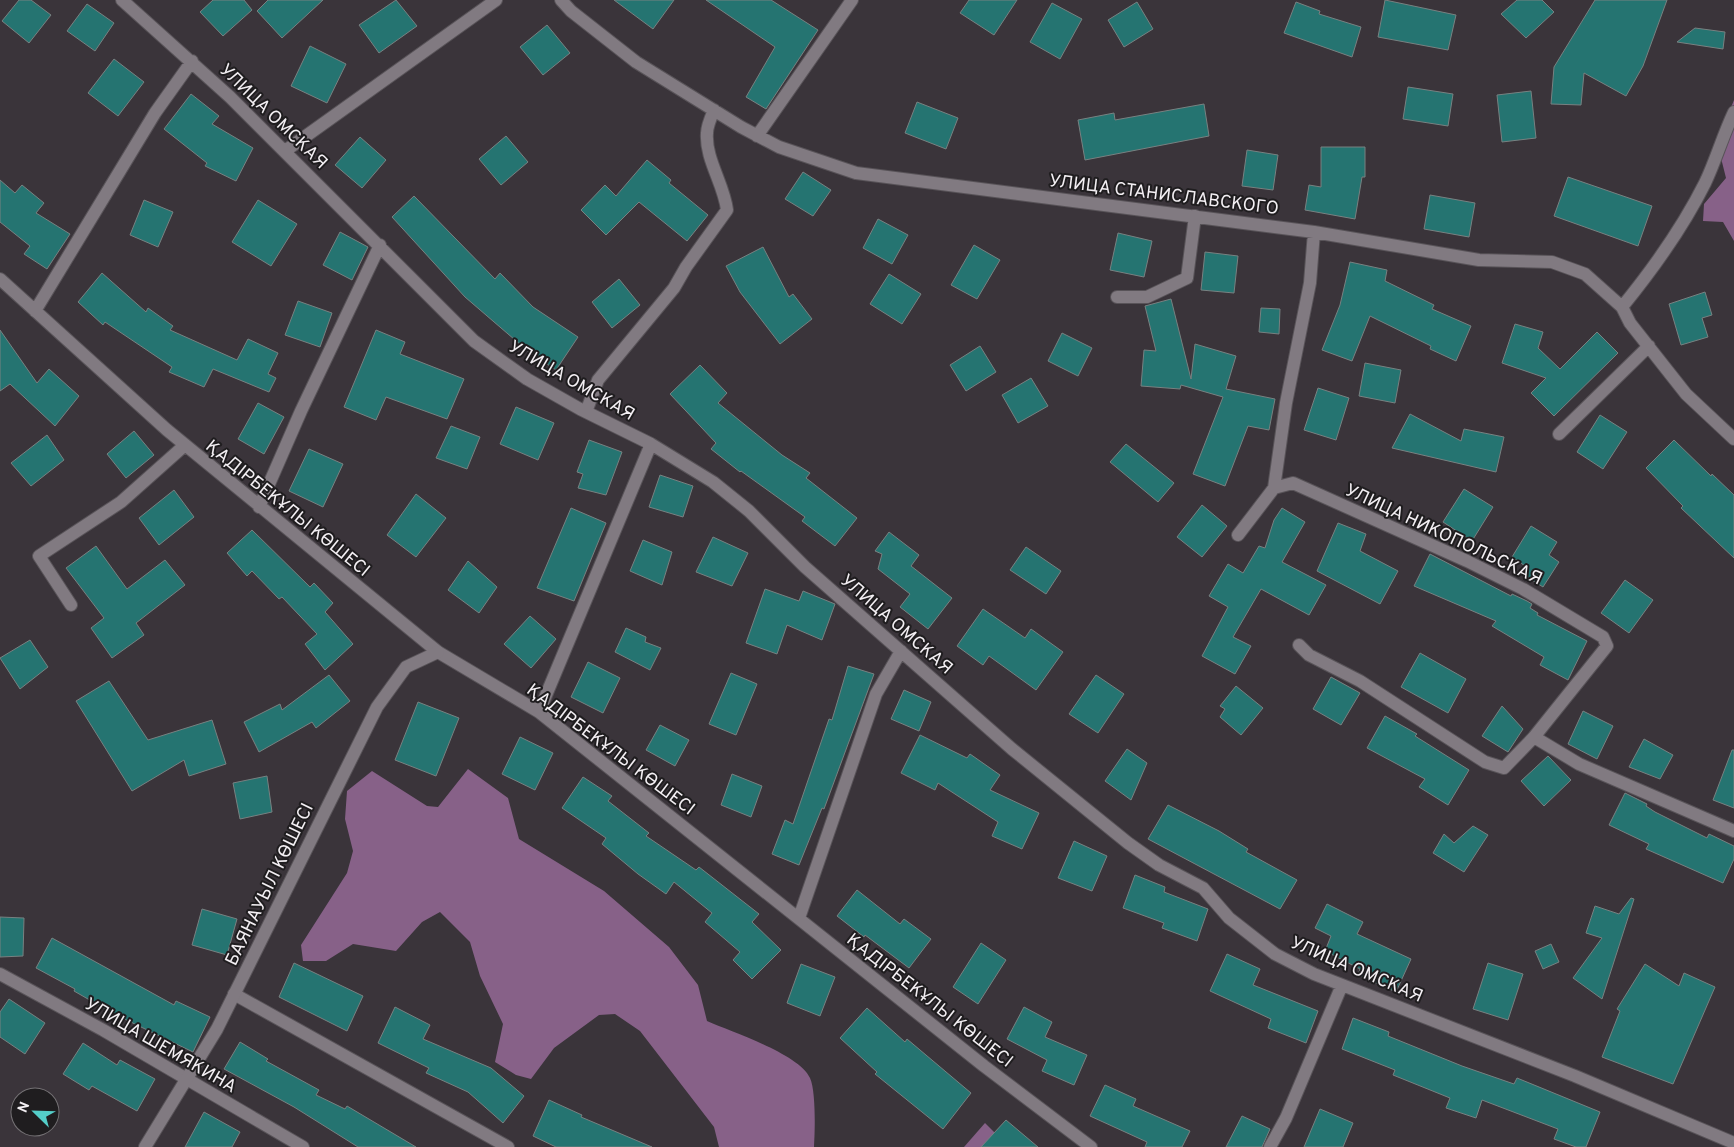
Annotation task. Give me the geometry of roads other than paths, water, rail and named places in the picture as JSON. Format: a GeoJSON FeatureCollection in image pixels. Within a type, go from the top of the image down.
{"type":"FeatureCollection","features":[{"type":"Feature","properties":{"kind":"street","name":"УЛИЦА ОМСКАЯ"},"geometry":{"type":"LineString","coordinates":[[122,0],[192,61],[285,151],[474,341],[527,379],[586,412],[651,444],[713,482],[749,511],[805,567],[1012,749],[1128,843],[1159,865],[1203,888],[1229,918],[1275,954],[1314,974],[1575,1076],[1734,1142]]}},
{"type":"Feature","properties":{"kind":"street"},"geometry":{"type":"LineString","coordinates":[[285,151],[496,0]]}},
{"type":"Feature","properties":{"kind":"street","name":"УЛИЦА СТАНИСЛАВСКОГО"},"geometry":{"type":"LineString","coordinates":[[561,0],[571,11],[636,62],[757,136],[779,147],[856,173],[1314,232],[1479,260],[1552,262],[1585,274],[1622,307],[1630,323],[1686,394],[1734,439]]}},
{"type":"Feature","properties":{"kind":"street"},"geometry":{"type":"LineString","coordinates":[[757,136],[852,0]]}},
{"type":"Feature","properties":{"kind":"street"},"geometry":{"type":"LineString","coordinates":[[35,311],[155,113],[192,61]]}},
{"type":"Feature","properties":{"kind":"street"},"geometry":{"type":"LineString","coordinates":[[586,412],[598,380],[674,288],[686,267],[727,210],[726,196],[708,147],[707,132],[714,110]]}},
{"type":"Feature","properties":{"kind":"street"},"geometry":{"type":"LineString","coordinates":[[1622,307],[1644,281],[1689,212],[1715,160],[1734,112]]}},
{"type":"Feature","properties":{"kind":"street"},"geometry":{"type":"LineString","coordinates":[[1117,297],[1147,298],[1187,278],[1196,216]]}},
{"type":"Feature","properties":{"kind":"street"},"geometry":{"type":"LineString","coordinates":[[1238,535],[1274,488],[1286,403],[1310,282],[1314,232]]}},
{"type":"Feature","properties":{"kind":"street"},"geometry":{"type":"LineString","coordinates":[[258,507],[301,411],[380,245]]}},
{"type":"Feature","properties":{"kind":"street","name":"ҚАДІРБЕКҰЛЫ КӨШЕСІ"},"geometry":{"type":"LineString","coordinates":[[0,279],[185,445],[258,507],[438,652],[539,712],[984,1066],[1091,1147]]}},
{"type":"Feature","properties":{"kind":"street"},"geometry":{"type":"LineString","coordinates":[[1559,434],[1649,346]]}},
{"type":"Feature","properties":{"kind":"street"},"geometry":{"type":"LineString","coordinates":[[539,712],[651,444]]}},
{"type":"Feature","properties":{"kind":"street"},"geometry":{"type":"LineString","coordinates":[[71,605],[39,556],[121,502],[185,445]]}},
{"type":"Feature","properties":{"kind":"street","name":"УЛИЦА НИКОПОЛЬСКАЯ"},"geometry":{"type":"LineString","coordinates":[[1274,488],[1293,483],[1467,561],[1523,588],[1603,637],[1607,646],[1534,737],[1504,768],[1485,762],[1360,681],[1309,655],[1298,645]]}},
{"type":"Feature","properties":{"kind":"street"},"geometry":{"type":"LineString","coordinates":[[799,918],[876,694],[901,651]]}},
{"type":"Feature","properties":{"kind":"street","name":"БАЯНАУЫЛ КӨШЕСІ"},"geometry":{"type":"LineString","coordinates":[[145,1147],[217,1028],[377,706],[406,667],[438,652]]}},
{"type":"Feature","properties":{"kind":"street"},"geometry":{"type":"LineString","coordinates":[[1534,737],[1579,764],[1734,831]]}},
{"type":"Feature","properties":{"kind":"street","name":"УЛИЦА ШЕМЯКИНА"},"geometry":{"type":"LineString","coordinates":[[0,974],[103,1030],[304,1147]]}},
{"type":"Feature","properties":{"kind":"street"},"geometry":{"type":"LineString","coordinates":[[1270,1147],[1286,1118],[1342,985]]}},
{"type":"Feature","properties":{"kind":"street"},"geometry":{"type":"LineString","coordinates":[[234,994],[508,1147]]}}]}
